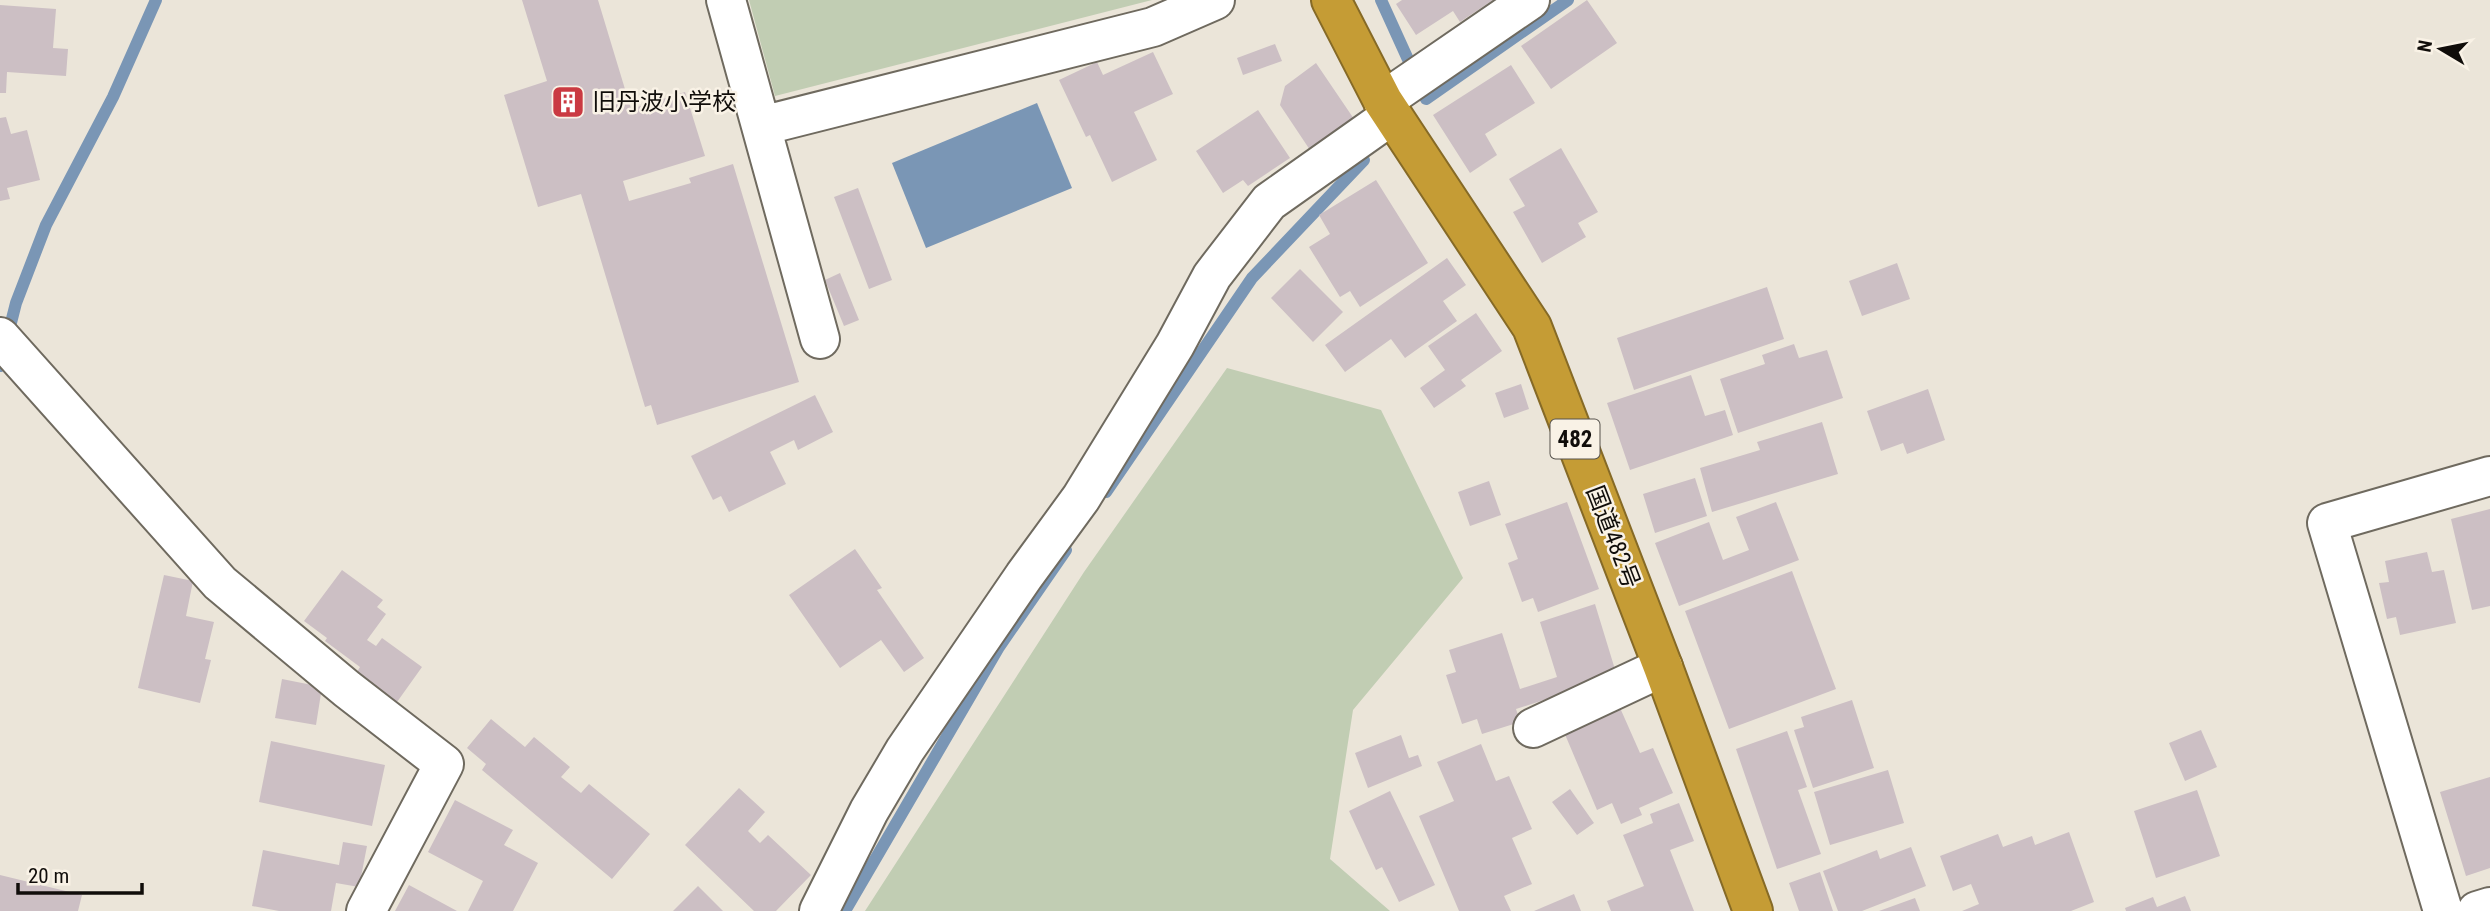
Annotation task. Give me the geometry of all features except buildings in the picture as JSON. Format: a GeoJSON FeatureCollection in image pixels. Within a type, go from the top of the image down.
{"type":"FeatureCollection","features":[{"type":"Feature","properties":{"kind":"highway","name":"国道482号"},"geometry":{"type":"LineString","coordinates":[[1331,0],[1388,108],[1532,327],[1663,667],[1753,911]]}},
{"type":"Feature","properties":{"kind":"street"},"geometry":{"type":"LineString","coordinates":[[726,0],[820,339]]}},
{"type":"Feature","properties":{"kind":"street"},"geometry":{"type":"LineString","coordinates":[[761,126],[1153,27],[1215,0]]}},
{"type":"Feature","properties":{"kind":"street"},"geometry":{"type":"LineString","coordinates":[[819,911],[869,811],[905,750],[1081,498],[1175,345],[1212,276],[1269,202],[1530,0]]}},
{"type":"Feature","properties":{"kind":"street"},"geometry":{"type":"LineString","coordinates":[[11,348],[220,583],[347,689],[444,764],[366,911]]}},
{"type":"Feature","properties":{"kind":"street"},"geometry":{"type":"LineString","coordinates":[[2443,911],[2327,523],[2490,476]]}},
{"type":"Feature","properties":{"kind":"street"},"geometry":{"type":"LineString","coordinates":[[1533,728],[1663,667]]}},
{"type":"Feature","properties":{"kind":"street"},"geometry":{"type":"LineString","coordinates":[[2477,911],[2490,907]]}},
{"type":"Feature","properties":{"kind":"green space"},"geometry":{"type":"Polygon","coordinates":[[[749,0],[1152,0],[775,96],[749,0]]]}},
{"type":"Feature","properties":{"kind":"green space"},"geometry":{"type":"Polygon","coordinates":[[[1227,368],[1381,410],[1463,578],[1353,710],[1330,859],[1390,911],[865,911],[1084,572],[1227,368]]]}},
{"type":"Feature","properties":{"kind":"water"},"geometry":{"type":"Polygon","coordinates":[[[1037,103],[1072,188],[926,248],[892,163],[1037,103]]]}},
{"type":"Feature","properties":{"kind":"waterway"},"geometry":{"type":"LineString","coordinates":[[0,366],[16,303],[46,225],[113,97],[156,0]]}},
{"type":"Feature","properties":{"kind":"waterway"},"geometry":{"type":"LineString","coordinates":[[1381,0],[1426,99],[1568,0]]}},
{"type":"Feature","properties":{"kind":"waterway"},"geometry":{"type":"LineString","coordinates":[[1106,492],[1252,278],[1364,160]]}},
{"type":"Feature","properties":{"kind":"waterway"},"geometry":{"type":"LineString","coordinates":[[845,911],[999,647],[1066,550]]}},
{"type":"Feature","properties":{"kind":"place","name":"旧丹波小学校"},"geometry":{"type":"Point","coordinates":[568,102]}}]}
